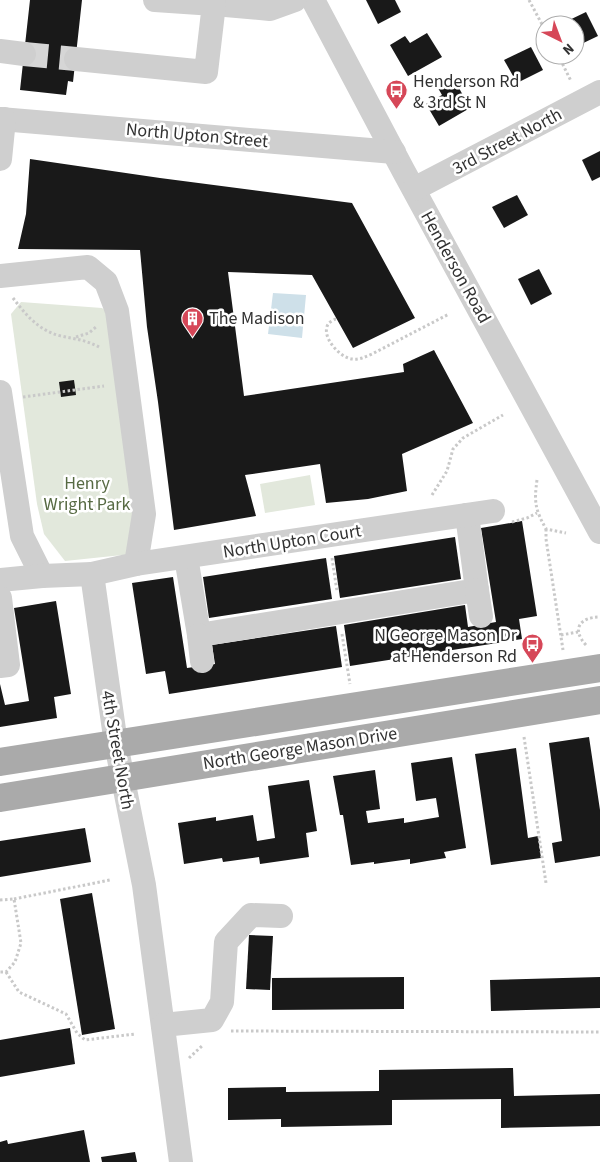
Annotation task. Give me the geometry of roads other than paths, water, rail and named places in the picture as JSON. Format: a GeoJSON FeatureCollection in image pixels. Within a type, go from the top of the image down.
{"type":"FeatureCollection","features":[{"type":"Feature","properties":{"kind":"main road","name":"North George Mason Drive"},"geometry":{"type":"LineString","coordinates":[[0,762],[354,706],[595,659]]}},
{"type":"Feature","properties":{"kind":"main road","name":"North George Mason Drive"},"geometry":{"type":"LineString","coordinates":[[0,798],[600,700]]}},
{"type":"Feature","properties":{"kind":"street"},"geometry":{"type":"LineString","coordinates":[[155,0],[270,9],[295,0]]}},
{"type":"Feature","properties":{"kind":"street","name":"Henderson Road"},"geometry":{"type":"LineString","coordinates":[[313,0],[600,532]]}},
{"type":"Feature","properties":{"kind":"street"},"geometry":{"type":"LineString","coordinates":[[76,59],[206,72],[214,4]]}},
{"type":"Feature","properties":{"kind":"street"},"geometry":{"type":"LineString","coordinates":[[0,51],[24,54]]}},
{"type":"Feature","properties":{"kind":"street","name":"3rd Street North"},"geometry":{"type":"LineString","coordinates":[[414,189],[591,97]]}},
{"type":"Feature","properties":{"kind":"street"},"geometry":{"type":"LineString","coordinates":[[0,158],[2,119]]}},
{"type":"Feature","properties":{"kind":"street","name":"North Upton Street"},"geometry":{"type":"LineString","coordinates":[[2,119],[394,152]]}},
{"type":"Feature","properties":{"kind":"street"},"geometry":{"type":"LineString","coordinates":[[0,276],[88,267],[106,282],[117,310],[144,514],[136,564]]}},
{"type":"Feature","properties":{"kind":"street"},"geometry":{"type":"LineString","coordinates":[[7,395],[22,536],[42,576]]}},
{"type":"Feature","properties":{"kind":"street","name":"North Upton Court"},"geometry":{"type":"LineString","coordinates":[[92,574],[136,564],[493,511]]}},
{"type":"Feature","properties":{"kind":"street"},"geometry":{"type":"LineString","coordinates":[[467,515],[481,616]]}},
{"type":"Feature","properties":{"kind":"street"},"geometry":{"type":"LineString","coordinates":[[186,557],[202,661]]}},
{"type":"Feature","properties":{"kind":"street"},"geometry":{"type":"LineString","coordinates":[[0,580],[92,574]]}},
{"type":"Feature","properties":{"kind":"street","name":"4th Street North"},"geometry":{"type":"LineString","coordinates":[[92,574],[116,744],[144,885],[181,1162]]}},
{"type":"Feature","properties":{"kind":"street"},"geometry":{"type":"LineString","coordinates":[[199,635],[477,590]]}},
{"type":"Feature","properties":{"kind":"street"},"geometry":{"type":"LineString","coordinates":[[0,598],[8,665],[0,666]]}},
{"type":"Feature","properties":{"kind":"street"},"geometry":{"type":"LineString","coordinates":[[163,1025],[212,1020],[222,1002],[226,942],[251,916],[281,916]]}},
{"type":"Feature","properties":{"kind":"tunnel"},"geometry":{"type":"LineString","coordinates":[[24,54],[76,59]]}},
{"type":"Feature","properties":{"kind":"place","name":"Henderson Rd & 3rd St N"},"geometry":{"type":"Point","coordinates":[397,110]}},
{"type":"Feature","properties":{"kind":"place","name":"The Madison"},"geometry":{"type":"Point","coordinates":[193,337]}},
{"type":"Feature","properties":{"kind":"place","name":"N George Mason Dr at Henderson Rd"},"geometry":{"type":"Point","coordinates":[533,664]}},
{"type":"Feature","properties":{"kind":"park label","name":"Henry Wright Park"},"geometry":{"type":"Point","coordinates":[87,493]}}]}
